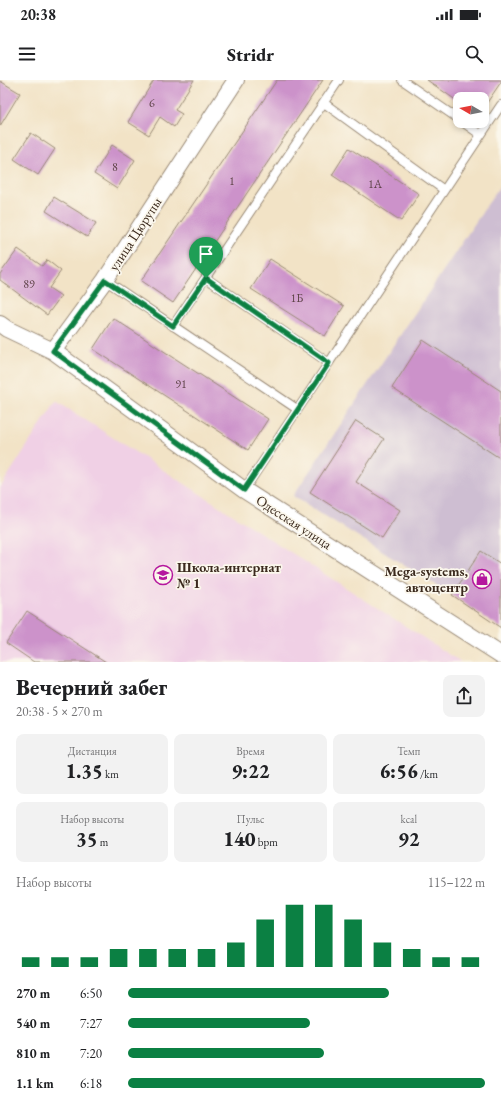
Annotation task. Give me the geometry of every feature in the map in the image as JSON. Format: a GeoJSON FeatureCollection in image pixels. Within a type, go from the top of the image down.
{"type":"FeatureCollection","features":[{"type":"Feature","properties":{"kind":"street","name":"улица Цюрупы"},"geometry":{"type":"LineString","coordinates":[[53,351],[105,280],[236,80]]}},
{"type":"Feature","properties":{"kind":"street"},"geometry":{"type":"LineString","coordinates":[[2,332],[53,351]]}},
{"type":"Feature","properties":{"kind":"street","name":"Одесская улица"},"geometry":{"type":"LineString","coordinates":[[53,351],[244,490],[501,655]]}},
{"type":"Feature","properties":{"kind":"lane"},"geometry":{"type":"LineString","coordinates":[[173,326],[339,80]]}},
{"type":"Feature","properties":{"kind":"lane"},"geometry":{"type":"LineString","coordinates":[[402,80],[453,115]]}},
{"type":"Feature","properties":{"kind":"lane"},"geometry":{"type":"LineString","coordinates":[[324,103],[444,190]]}},
{"type":"Feature","properties":{"kind":"lane"},"geometry":{"type":"LineString","coordinates":[[244,490],[501,105]]}},
{"type":"Feature","properties":{"kind":"lane"},"geometry":{"type":"LineString","coordinates":[[472,128],[481,134]]}},
{"type":"Feature","properties":{"kind":"lane"},"geometry":{"type":"LineString","coordinates":[[206,278],[329,363]]}},
{"type":"Feature","properties":{"kind":"lane"},"geometry":{"type":"LineString","coordinates":[[105,280],[297,410]]}},
{"type":"Feature","properties":{"kind":"shaded area"},"geometry":{"type":"Polygon","coordinates":[[[501,184],[501,628],[452,595],[293,496],[501,184]]]}},
{"type":"Feature","properties":{"kind":"shaded area","name":"Школа-интернат № 1"},"geometry":{"type":"Polygon","coordinates":[[[56,401],[461,662],[0,662],[0,488],[56,401]]]}},
{"type":"Feature","properties":{"kind":"building"},"geometry":{"type":"Polygon","coordinates":[[[154,80],[194,80],[175,110],[182,114],[174,127],[160,117],[149,135],[128,122],[154,80]]]}},
{"type":"Feature","properties":{"kind":"building"},"geometry":{"type":"Polygon","coordinates":[[[277,80],[323,80],[173,303],[141,281],[277,80]]]}},
{"type":"Feature","properties":{"kind":"building"},"geometry":{"type":"Polygon","coordinates":[[[427,80],[501,80],[489,100],[489,92],[453,92],[453,98],[427,80]]]}},
{"type":"Feature","properties":{"kind":"building"},"geometry":{"type":"Polygon","coordinates":[[[0,81],[20,93],[0,126],[0,81]]]}},
{"type":"Feature","properties":{"kind":"building"},"geometry":{"type":"Polygon","coordinates":[[[31,133],[55,149],[38,175],[14,159],[31,133]]]}},
{"type":"Feature","properties":{"kind":"building"},"geometry":{"type":"Polygon","coordinates":[[[112,145],[135,160],[117,189],[94,174],[112,145]]]}},
{"type":"Feature","properties":{"kind":"building"},"geometry":{"type":"Polygon","coordinates":[[[349,148],[419,194],[401,221],[332,175],[349,148]]]}},
{"type":"Feature","properties":{"kind":"building"},"geometry":{"type":"Polygon","coordinates":[[[54,197],[96,223],[87,237],[46,211],[54,197]]]}},
{"type":"Feature","properties":{"kind":"building"},"geometry":{"type":"Polygon","coordinates":[[[18,249],[42,266],[47,260],[61,271],[49,288],[61,296],[47,315],[0,280],[0,274],[18,249]]]}},
{"type":"Feature","properties":{"kind":"building"},"geometry":{"type":"Polygon","coordinates":[[[270,259],[344,306],[325,336],[251,289],[270,259]]]}},
{"type":"Feature","properties":{"kind":"building"},"geometry":{"type":"Polygon","coordinates":[[[113,318],[268,419],[248,450],[93,349],[113,318]]]}},
{"type":"Feature","properties":{"kind":"building"},"geometry":{"type":"Polygon","coordinates":[[[423,340],[501,391],[501,459],[392,388],[423,340]]]}},
{"type":"Feature","properties":{"kind":"building"},"geometry":{"type":"Polygon","coordinates":[[[356,421],[384,439],[356,482],[400,510],[382,538],[310,492],[356,421]]]}},
{"type":"Feature","properties":{"kind":"building","name":"Mega-systems, автоцентр"},"geometry":{"type":"Polygon","coordinates":[[[481,551],[501,564],[501,628],[452,595],[481,551]]]}},
{"type":"Feature","properties":{"kind":"building"},"geometry":{"type":"Polygon","coordinates":[[[27,611],[106,662],[34,662],[6,643],[27,611]]]}},
{"type":"Feature","properties":{"kind":"place","name":"Школа-интернат № 1"},"geometry":{"type":"Point","coordinates":[163,575]}},
{"type":"Feature","properties":{"kind":"place","name":"Mega-systems, автоцентр"},"geometry":{"type":"Point","coordinates":[482,579]}},
{"type":"Feature","properties":{"kind":"route"},"geometry":{"type":"LineString","coordinates":[[206,278],[329,363],[244,490],[53,351],[105,280],[173,326],[206,278]]}}]}
